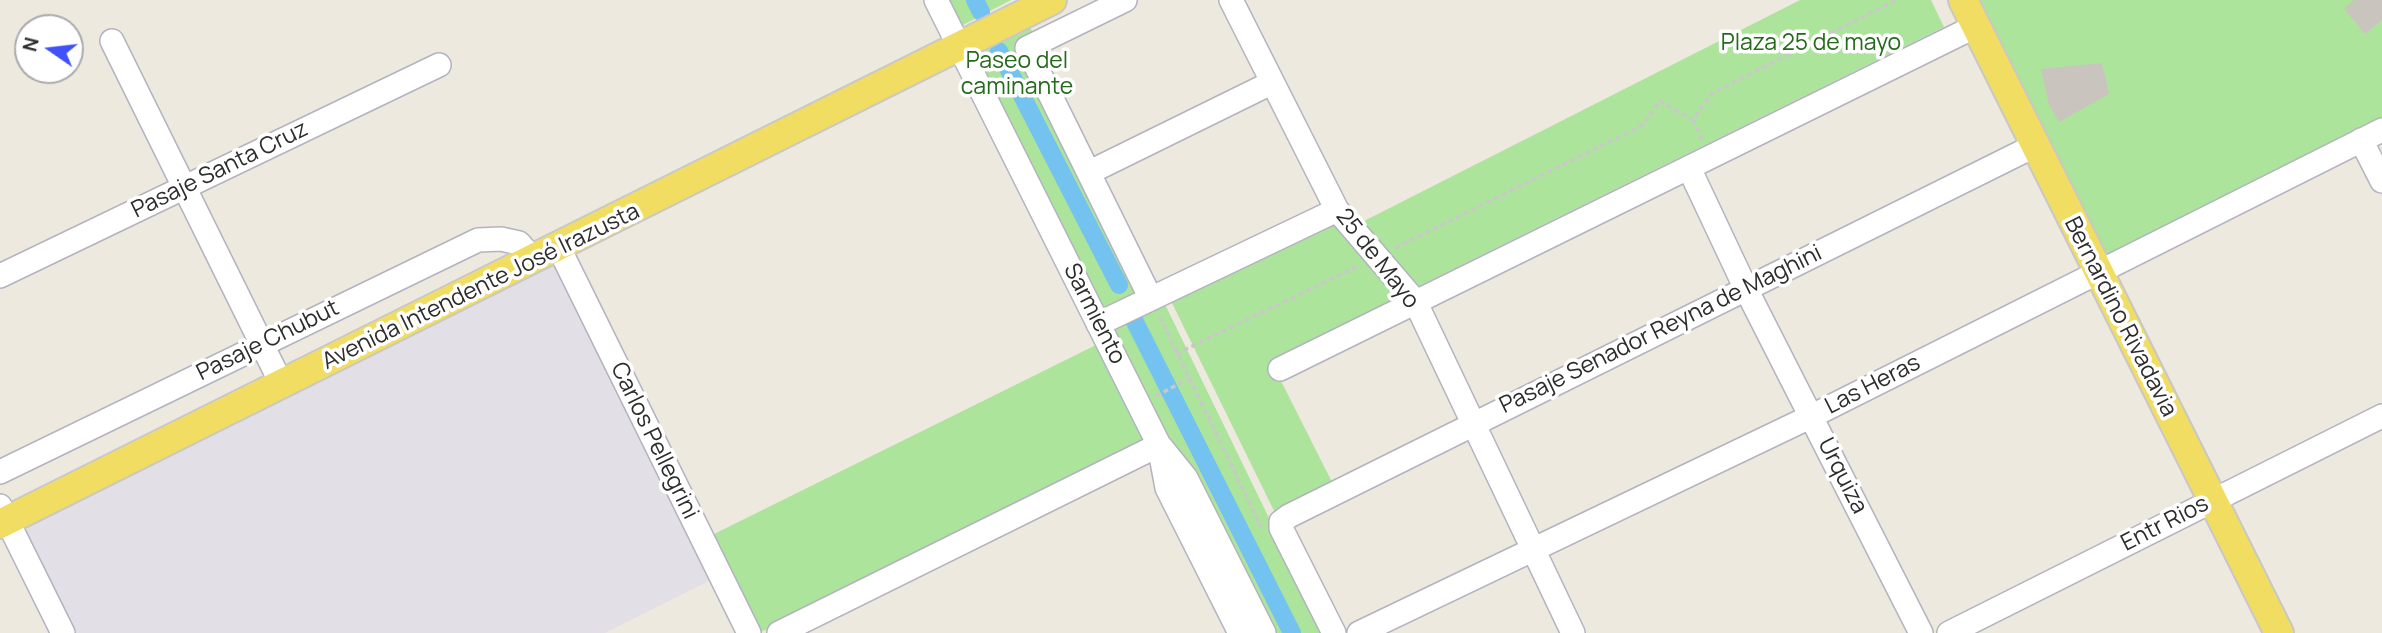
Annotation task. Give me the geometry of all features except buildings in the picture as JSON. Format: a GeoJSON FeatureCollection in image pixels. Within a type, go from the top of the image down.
{"type":"FeatureCollection","features":[{"type":"Feature","properties":{"kind":"main road","name":"Avenida Intendente José Irazusta"},"geometry":{"type":"LineString","coordinates":[[2,517],[282,385],[1052,0]]}},
{"type":"Feature","properties":{"kind":"main road","name":"Bernardino Rivadavia"},"geometry":{"type":"LineString","coordinates":[[1963,0],[2279,633]]}},
{"type":"Feature","properties":{"kind":"street","name":"Sarmiento"},"geometry":{"type":"LineString","coordinates":[[936,0],[1159,445],[1167,488],[1240,633]]}},
{"type":"Feature","properties":{"kind":"street"},"geometry":{"type":"LineString","coordinates":[[1125,0],[1027,48],[1152,299]]}},
{"type":"Feature","properties":{"kind":"street","name":"25 de Mayo"},"geometry":{"type":"LineString","coordinates":[[1231,0],[1337,210],[1375,258],[1415,301],[1573,633]]}},
{"type":"Feature","properties":{"kind":"street"},"geometry":{"type":"LineString","coordinates":[[1280,369],[1976,26]]}},
{"type":"Feature","properties":{"kind":"street"},"geometry":{"type":"LineString","coordinates":[[112,41],[282,385]]}},
{"type":"Feature","properties":{"kind":"street","name":"Pasaje Santa Cruz"},"geometry":{"type":"LineString","coordinates":[[0,276],[439,65]]}},
{"type":"Feature","properties":{"kind":"street"},"geometry":{"type":"LineString","coordinates":[[1090,172],[1271,83]]}},
{"type":"Feature","properties":{"kind":"street"},"geometry":{"type":"LineString","coordinates":[[2372,135],[2382,181]]}},
{"type":"Feature","properties":{"kind":"street","name":"Las Heras"},"geometry":{"type":"LineString","coordinates":[[1359,633],[1812,416],[2372,135]]}},
{"type":"Feature","properties":{"kind":"street","name":"Pasaje Senador Reyna de Maghini"},"geometry":{"type":"LineString","coordinates":[[1334,633],[1281,528],[1281,522],[1289,516],[1471,423],[2034,146]]}},
{"type":"Feature","properties":{"kind":"street","name":"Urquiza"},"geometry":{"type":"LineString","coordinates":[[1689,168],[1746,289],[1921,633]]}},
{"type":"Feature","properties":{"kind":"street"},"geometry":{"type":"LineString","coordinates":[[1098,324],[1337,210]]}},
{"type":"Feature","properties":{"kind":"street","name":"Pasaje Chubut"},"geometry":{"type":"LineString","coordinates":[[0,472],[478,240],[501,239],[547,254]]}},
{"type":"Feature","properties":{"kind":"street","name":"Carlos Pellegrini"},"geometry":{"type":"LineString","coordinates":[[547,254],[749,633]]}},
{"type":"Feature","properties":{"kind":"street","name":"Entr Rios"},"geometry":{"type":"LineString","coordinates":[[1949,633],[2382,416]]}},
{"type":"Feature","properties":{"kind":"street"},"geometry":{"type":"LineString","coordinates":[[779,633],[1159,445],[1186,478],[1264,633]]}},
{"type":"Feature","properties":{"kind":"street"},"geometry":{"type":"LineString","coordinates":[[2,517],[63,633]]}},
{"type":"Feature","properties":{"kind":"path"},"geometry":{"type":"LineString","coordinates":[[1176,354],[1643,125],[1660,101],[1693,120],[1711,94],[1896,0]]}},
{"type":"Feature","properties":{"kind":"path"},"geometry":{"type":"LineString","coordinates":[[1152,299],[1265,536]]}},
{"type":"Feature","properties":{"kind":"path"},"geometry":{"type":"LineString","coordinates":[[1164,392],[1188,379]]}},
{"type":"Feature","properties":{"kind":"shaded area"},"geometry":{"type":"Polygon","coordinates":[[[555,263],[709,581],[605,633],[76,633],[24,528],[555,263]]]}},
{"type":"Feature","properties":{"kind":"green space","name":"Paseo del caminante"},"geometry":{"type":"Polygon","coordinates":[[[949,0],[1011,0],[961,26],[949,0]]]}},
{"type":"Feature","properties":{"kind":"green space","name":"Plaza 25 de mayo"},"geometry":{"type":"Polygon","coordinates":[[[1800,0],[1931,0],[1944,27],[1419,286],[1362,222],[1800,0]]]}},
{"type":"Feature","properties":{"kind":"green space"},"geometry":{"type":"Polygon","coordinates":[[[1963,0],[2382,0],[2382,131],[2099,272],[1963,0]]]}},
{"type":"Feature","properties":{"kind":"green space","name":"Paseo del caminante"},"geometry":{"type":"Polygon","coordinates":[[[1029,25],[1325,633],[1258,633],[970,54],[1029,25]]]}},
{"type":"Feature","properties":{"kind":"green space"},"geometry":{"type":"Polygon","coordinates":[[[1333,220],[1406,299],[1274,367],[1335,488],[1277,517],[1170,299],[1333,220]]]}},
{"type":"Feature","properties":{"kind":"green space"},"geometry":{"type":"Polygon","coordinates":[[[1100,343],[1148,441],[761,632],[714,534],[1100,343]]]}},
{"type":"Feature","properties":{"kind":"waterway"},"geometry":{"type":"LineString","coordinates":[[975,0],[981,12]]}},
{"type":"Feature","properties":{"kind":"waterway"},"geometry":{"type":"LineString","coordinates":[[999,51],[1119,285]]}},
{"type":"Feature","properties":{"kind":"waterway"},"geometry":{"type":"LineString","coordinates":[[1134,320],[1292,633]]}}]}
